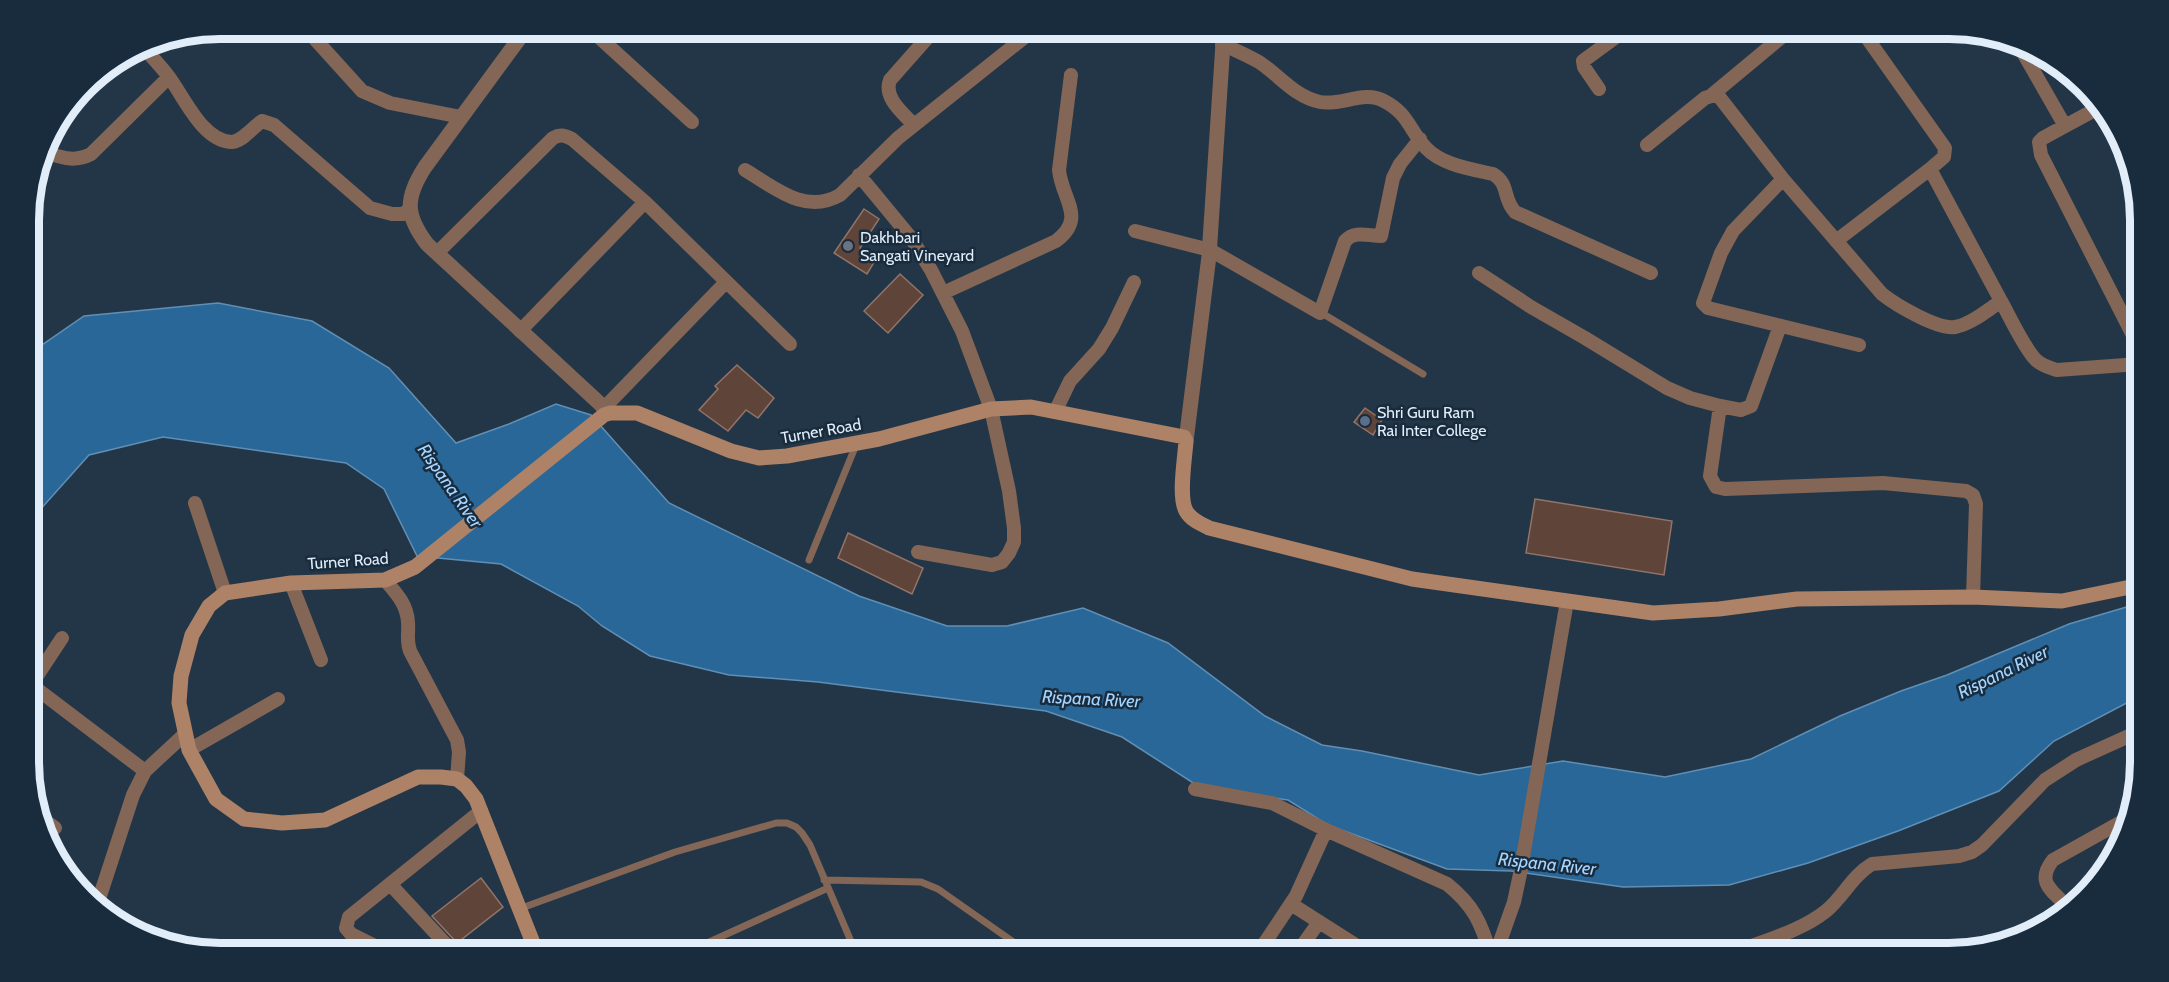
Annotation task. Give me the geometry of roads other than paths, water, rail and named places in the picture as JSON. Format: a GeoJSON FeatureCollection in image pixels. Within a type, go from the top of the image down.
{"type":"FeatureCollection","features":[{"type":"Feature","properties":{"kind":"main road","name":"Turner Road"},"geometry":{"type":"LineString","coordinates":[[225,592],[291,583],[385,580],[415,567],[605,412],[637,413],[731,451],[759,458],[787,456],[856,443],[991,409],[1031,407],[1184,436],[1186,441]]}},
{"type":"Feature","properties":{"kind":"main road"},"geometry":{"type":"LineString","coordinates":[[1186,441],[1183,497],[1186,511],[1196,521],[1209,528],[1412,579],[1653,613],[1719,609],[1797,599],[1973,597],[2062,601],[2130,587]]}},
{"type":"Feature","properties":{"kind":"main road"},"geometry":{"type":"LineString","coordinates":[[225,592],[209,606],[192,635],[181,676],[179,703],[189,750],[216,799],[244,819],[282,823],[325,820],[418,777],[457,779],[476,799],[533,943]]}},
{"type":"Feature","properties":{"kind":"street"},"geometry":{"type":"LineString","coordinates":[[315,39],[362,91],[390,103],[461,117]]}},
{"type":"Feature","properties":{"kind":"street"},"geometry":{"type":"LineString","coordinates":[[519,39],[412,187],[411,209],[416,230],[427,244],[605,412],[726,282]]}},
{"type":"Feature","properties":{"kind":"street"},"geometry":{"type":"LineString","coordinates":[[601,39],[692,122]]}},
{"type":"Feature","properties":{"kind":"street"},"geometry":{"type":"LineString","coordinates":[[914,125],[889,96],[888,86],[890,80],[926,39]]}},
{"type":"Feature","properties":{"kind":"street"},"geometry":{"type":"LineString","coordinates":[[745,170],[785,195],[804,202],[819,204],[829,201],[840,195],[914,125],[1022,39]]}},
{"type":"Feature","properties":{"kind":"street"},"geometry":{"type":"LineString","coordinates":[[1186,441],[1210,250],[1223,39]]}},
{"type":"Feature","properties":{"kind":"street"},"geometry":{"type":"LineString","coordinates":[[1599,89],[1584,67],[1584,61],[1613,39]]}},
{"type":"Feature","properties":{"kind":"street"},"geometry":{"type":"LineString","coordinates":[[1647,146],[1779,39]]}},
{"type":"Feature","properties":{"kind":"street"},"geometry":{"type":"LineString","coordinates":[[1836,242],[1944,157],[1945,148],[1868,39]]}},
{"type":"Feature","properties":{"kind":"street"},"geometry":{"type":"LineString","coordinates":[[1222,44],[1252,58],[1292,89],[1320,102],[1335,104],[1366,97],[1380,99],[1397,108],[1424,147],[1437,158],[1500,178],[1504,184],[1508,204],[1525,218],[1651,273]]}},
{"type":"Feature","properties":{"kind":"street"},"geometry":{"type":"LineString","coordinates":[[149,54],[169,77],[195,116],[220,140],[237,141],[262,121],[268,122],[370,208],[392,214],[403,214],[411,209]]}},
{"type":"Feature","properties":{"kind":"street"},"geometry":{"type":"LineString","coordinates":[[2025,56],[2065,126]]}},
{"type":"Feature","properties":{"kind":"street"},"geometry":{"type":"LineString","coordinates":[[943,293],[1056,241],[1066,234],[1073,217],[1061,184],[1059,170],[1071,75]]}},
{"type":"Feature","properties":{"kind":"street"},"geometry":{"type":"LineString","coordinates":[[52,154],[72,160],[91,154],[169,77]]}},
{"type":"Feature","properties":{"kind":"street"},"geometry":{"type":"LineString","coordinates":[[1713,94],[1721,97],[1783,179],[1836,242],[1882,294],[1899,307],[1943,326],[1954,328],[2001,301]]}},
{"type":"Feature","properties":{"kind":"street"},"geometry":{"type":"LineString","coordinates":[[2093,111],[2043,138],[2039,142],[2041,154],[2130,329]]}},
{"type":"Feature","properties":{"kind":"street"},"geometry":{"type":"LineString","coordinates":[[437,253],[553,138],[559,135],[572,139],[645,202],[790,344]]}},
{"type":"Feature","properties":{"kind":"street"},"geometry":{"type":"LineString","coordinates":[[1135,231],[1210,250],[1320,312],[1348,237],[1361,234],[1380,236],[1393,178],[1400,164],[1419,139]]}},
{"type":"Feature","properties":{"kind":"street"},"geometry":{"type":"LineString","coordinates":[[1930,169],[2035,360],[2057,370],[2130,365]]}},
{"type":"Feature","properties":{"kind":"street"},"geometry":{"type":"LineString","coordinates":[[859,175],[911,238],[943,293],[971,352],[991,409],[1010,500],[1014,542],[1010,553],[1002,562],[992,565],[918,552]]}},
{"type":"Feature","properties":{"kind":"street"},"geometry":{"type":"LineString","coordinates":[[1783,179],[1733,231],[1721,253],[1703,303],[1708,308],[1859,345]]}},
{"type":"Feature","properties":{"kind":"street"},"geometry":{"type":"LineString","coordinates":[[520,331],[645,202]]}},
{"type":"Feature","properties":{"kind":"street"},"geometry":{"type":"LineString","coordinates":[[1479,273],[1531,307],[1667,388],[1690,398],[1741,410],[1750,406],[1780,326]]}},
{"type":"Feature","properties":{"kind":"street"},"geometry":{"type":"LineString","coordinates":[[1055,412],[1070,381],[1099,349],[1113,328],[1134,282]]}},
{"type":"Feature","properties":{"kind":"street"},"geometry":{"type":"LineString","coordinates":[[1720,406],[1710,476],[1716,487],[1725,489],[1883,483],[1958,489],[1973,495],[1976,504],[1973,597]]}},
{"type":"Feature","properties":{"kind":"street"},"geometry":{"type":"LineString","coordinates":[[195,503],[225,592]]}},
{"type":"Feature","properties":{"kind":"street"},"geometry":{"type":"LineString","coordinates":[[385,580],[403,603],[408,619],[406,639],[410,651],[457,740],[459,752],[457,779]]}},
{"type":"Feature","properties":{"kind":"street"},"geometry":{"type":"LineString","coordinates":[[291,583],[321,660]]}},
{"type":"Feature","properties":{"kind":"street"},"geometry":{"type":"LineString","coordinates":[[1498,943],[1514,902],[1520,874],[1567,601]]}},
{"type":"Feature","properties":{"kind":"street"},"geometry":{"type":"LineString","coordinates":[[39,672],[62,638]]}},
{"type":"Feature","properties":{"kind":"street"},"geometry":{"type":"LineString","coordinates":[[39,693],[145,771]]}},
{"type":"Feature","properties":{"kind":"street"},"geometry":{"type":"LineString","coordinates":[[189,750],[278,699]]}},
{"type":"Feature","properties":{"kind":"street"},"geometry":{"type":"LineString","coordinates":[[100,897],[133,795],[145,771],[185,734]]}},
{"type":"Feature","properties":{"kind":"street"},"geometry":{"type":"LineString","coordinates":[[1759,943],[1813,919],[1834,903],[1860,873],[1872,864],[1959,856],[1972,852],[1982,845],[2044,780],[2076,760],[2130,736]]}},
{"type":"Feature","properties":{"kind":"street"},"geometry":{"type":"LineString","coordinates":[[1195,789],[1272,803],[1326,830],[1447,884],[1462,896],[1472,909],[1490,943]]}},
{"type":"Feature","properties":{"kind":"street"},"geometry":{"type":"LineString","coordinates":[[369,943],[351,934],[346,928],[346,921],[349,917],[481,811]]}},
{"type":"Feature","properties":{"kind":"street"},"geometry":{"type":"LineString","coordinates":[[2063,902],[2047,885],[2044,875],[2047,867],[2053,860],[2119,823]]}},
{"type":"Feature","properties":{"kind":"street"},"geometry":{"type":"LineString","coordinates":[[1265,943],[1291,904],[1326,830]]}},
{"type":"Feature","properties":{"kind":"street"},"geometry":{"type":"LineString","coordinates":[[390,884],[445,943]]}},
{"type":"Feature","properties":{"kind":"street"},"geometry":{"type":"LineString","coordinates":[[1291,904],[1352,943]]}},
{"type":"Feature","properties":{"kind":"street"},"geometry":{"type":"LineString","coordinates":[[1304,943],[1319,922]]}},
{"type":"Feature","properties":{"kind":"lane"},"geometry":{"type":"LineString","coordinates":[[1320,312],[1423,374]]}},
{"type":"Feature","properties":{"kind":"lane"},"geometry":{"type":"LineString","coordinates":[[808,560],[856,443]]}},
{"type":"Feature","properties":{"kind":"lane"},"geometry":{"type":"LineString","coordinates":[[519,909],[675,852],[776,823],[787,822],[802,833],[852,943]]}},
{"type":"Feature","properties":{"kind":"lane"},"geometry":{"type":"LineString","coordinates":[[824,880],[921,882],[955,900],[1015,943]]}},
{"type":"Feature","properties":{"kind":"lane"},"geometry":{"type":"LineString","coordinates":[[707,943],[828,888]]}},
{"type":"Feature","properties":{"kind":"water","name":"Rispana River"},"geometry":{"type":"Polygon","coordinates":[[[218,303],[312,321],[389,368],[456,443],[556,404],[591,415],[669,503],[859,596],[947,626],[1007,626],[1083,608],[1168,643],[1265,716],[1322,745],[1479,775],[1563,761],[1665,777],[1751,759],[1840,716],[1901,691],[1947,675],[2069,624],[2130,606],[2130,701],[2054,741],[1999,791],[1898,831],[1808,863],[1729,885],[1623,887],[1511,871],[1447,869],[1328,825],[1288,800],[1201,788],[1122,737],[1046,711],[818,682],[729,675],[650,656],[602,626],[578,606],[501,564],[417,556],[384,489],[346,463],[163,437],[89,455],[39,511],[39,347],[84,316],[218,303]]]}},
{"type":"Feature","properties":{"kind":"place","name":"Dakhbari Sangati Vineyard"},"geometry":{"type":"Point","coordinates":[848,246]}},
{"type":"Feature","properties":{"kind":"place","name":"Shri Guru Ram Rai Inter College"},"geometry":{"type":"Point","coordinates":[1365,421]}}]}
